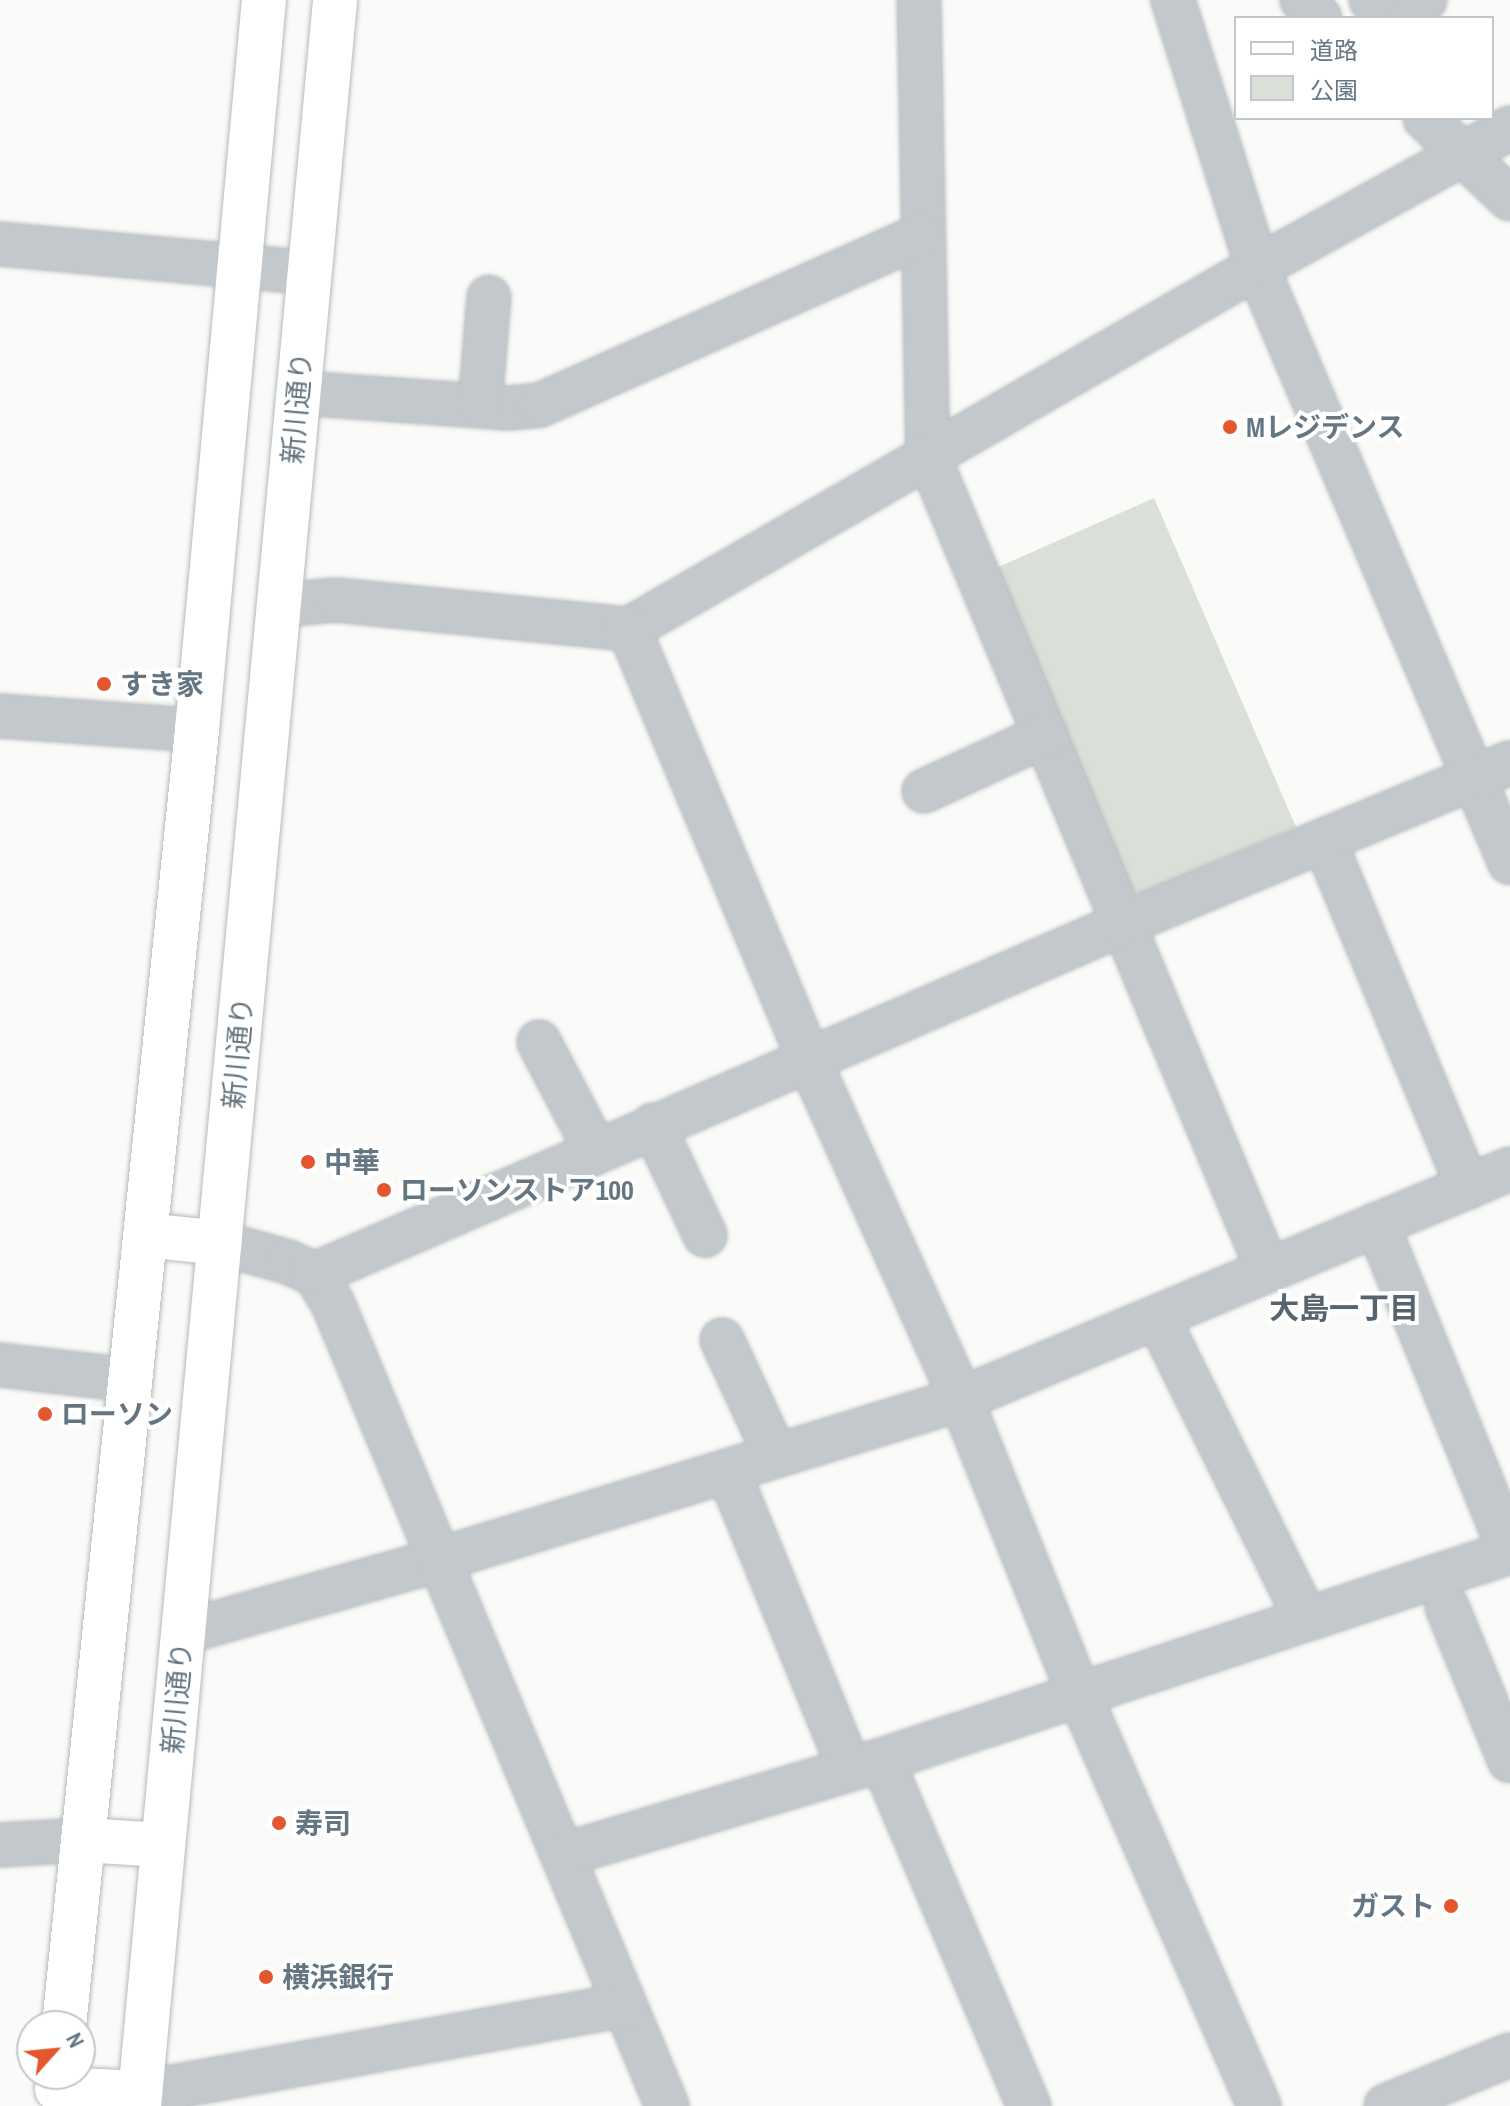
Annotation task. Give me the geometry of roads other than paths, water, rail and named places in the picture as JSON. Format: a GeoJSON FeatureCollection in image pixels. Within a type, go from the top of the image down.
{"type":"FeatureCollection","features":[{"type":"Feature","properties":{"kind":"main road"},"geometry":{"type":"LineString","coordinates":[[66,2010],[197,730],[264,0]]}},
{"type":"Feature","properties":{"kind":"main road","name":"新川通り"},"geometry":{"type":"LineString","coordinates":[[139,2099],[335,0]]}},
{"type":"Feature","properties":{"kind":"main road"},"geometry":{"type":"LineString","coordinates":[[209,599],[279,605]]}},
{"type":"Feature","properties":{"kind":"main road"},"geometry":{"type":"LineString","coordinates":[[197,730],[266,740]]}},
{"type":"Feature","properties":{"kind":"main road"},"geometry":{"type":"LineString","coordinates":[[145,1235],[220,1243]]}},
{"type":"Feature","properties":{"kind":"main road"},"geometry":{"type":"LineString","coordinates":[[83,1840],[163,1845]]}},
{"type":"Feature","properties":{"kind":"main road"},"geometry":{"type":"LineString","coordinates":[[57,2090],[139,2099]]}},
{"type":"Feature","properties":{"kind":"street"},"geometry":{"type":"LineString","coordinates":[[919,0],[921,235],[928,455],[1267,1268]]}},
{"type":"Feature","properties":{"kind":"street"},"geometry":{"type":"LineString","coordinates":[[1173,0],[1257,267],[1492,771],[1510,863]]}},
{"type":"Feature","properties":{"kind":"street"},"geometry":{"type":"LineString","coordinates":[[1302,0],[1318,16]]}},
{"type":"Feature","properties":{"kind":"street"},"geometry":{"type":"LineString","coordinates":[[1371,0],[1388,16]]}},
{"type":"Feature","properties":{"kind":"street"},"geometry":{"type":"LineString","coordinates":[[1410,16],[1425,0]]}},
{"type":"Feature","properties":{"kind":"street"},"geometry":{"type":"LineString","coordinates":[[1427,120],[1510,199]]}},
{"type":"Feature","properties":{"kind":"street"},"geometry":{"type":"LineString","coordinates":[[279,605],[336,600],[629,629],[1505,126]]}},
{"type":"Feature","properties":{"kind":"street"},"geometry":{"type":"LineString","coordinates":[[299,393],[480,406],[540,405],[921,235]]}},
{"type":"Feature","properties":{"kind":"street"},"geometry":{"type":"LineString","coordinates":[[0,244],[310,273]]}},
{"type":"Feature","properties":{"kind":"street"},"geometry":{"type":"LineString","coordinates":[[480,406],[489,297]]}},
{"type":"Feature","properties":{"kind":"street"},"geometry":{"type":"LineString","coordinates":[[629,629],[809,1060],[961,1399],[1080,1696],[1259,2106]]}},
{"type":"Feature","properties":{"kind":"street"},"geometry":{"type":"LineString","coordinates":[[0,716],[197,730]]}},
{"type":"Feature","properties":{"kind":"street"},"geometry":{"type":"LineString","coordinates":[[924,791],[1046,735]]}},
{"type":"Feature","properties":{"kind":"street"},"geometry":{"type":"LineString","coordinates":[[315,1274],[1125,923],[1492,771]]}},
{"type":"Feature","properties":{"kind":"street"},"geometry":{"type":"LineString","coordinates":[[1324,840],[1468,1187]]}},
{"type":"Feature","properties":{"kind":"street"},"geometry":{"type":"LineString","coordinates":[[539,1042],[596,1151]]}},
{"type":"Feature","properties":{"kind":"street"},"geometry":{"type":"LineString","coordinates":[[653,1125],[705,1235]]}},
{"type":"Feature","properties":{"kind":"street"},"geometry":{"type":"LineString","coordinates":[[184,1632],[438,1560],[961,1399],[1158,1318],[1267,1268],[1510,1169]]}},
{"type":"Feature","properties":{"kind":"street"},"geometry":{"type":"LineString","coordinates":[[563,1855],[1080,1696],[1510,1552],[1377,1224]]}},
{"type":"Feature","properties":{"kind":"street"},"geometry":{"type":"LineString","coordinates":[[220,1243],[288,1262],[315,1274],[333,1304],[667,2106]]}},
{"type":"Feature","properties":{"kind":"street"},"geometry":{"type":"LineString","coordinates":[[1158,1318],[1306,1619]]}},
{"type":"Feature","properties":{"kind":"street"},"geometry":{"type":"LineString","coordinates":[[722,1340],[776,1456]]}},
{"type":"Feature","properties":{"kind":"street"},"geometry":{"type":"LineString","coordinates":[[0,1365],[130,1380]]}},
{"type":"Feature","properties":{"kind":"street"},"geometry":{"type":"LineString","coordinates":[[728,1471],[1029,2106]]}},
{"type":"Feature","properties":{"kind":"street"},"geometry":{"type":"LineString","coordinates":[[1447,1607],[1510,1761]]}},
{"type":"Feature","properties":{"kind":"street"},"geometry":{"type":"LineString","coordinates":[[0,1845],[83,1840]]}},
{"type":"Feature","properties":{"kind":"street"},"geometry":{"type":"LineString","coordinates":[[139,2099],[624,2005]]}},
{"type":"Feature","properties":{"kind":"street"},"geometry":{"type":"LineString","coordinates":[[1386,2106],[1510,2055]]}},
{"type":"Feature","properties":{"kind":"place","name":"Mレジデンス"},"geometry":{"type":"Point","coordinates":[1230,427]}},
{"type":"Feature","properties":{"kind":"place","name":"すき家"},"geometry":{"type":"Point","coordinates":[104,684]}},
{"type":"Feature","properties":{"kind":"place","name":"中華"},"geometry":{"type":"Point","coordinates":[308,1162]}},
{"type":"Feature","properties":{"kind":"place","name":"ローソンストア100"},"geometry":{"type":"Point","coordinates":[384,1190]}},
{"type":"Feature","properties":{"kind":"place","name":"ローソン"},"geometry":{"type":"Point","coordinates":[45,1414]}},
{"type":"Feature","properties":{"kind":"place","name":"寿司"},"geometry":{"type":"Point","coordinates":[279,1823]}},
{"type":"Feature","properties":{"kind":"place","name":"ガスト"},"geometry":{"type":"Point","coordinates":[1451,1906]}},
{"type":"Feature","properties":{"kind":"place","name":"横浜銀行"},"geometry":{"type":"Point","coordinates":[266,1977]}},
{"type":"Feature","properties":{"kind":"district","name":"大島一丁目"},"geometry":{"type":"Point","coordinates":[1344,1308]}}]}
